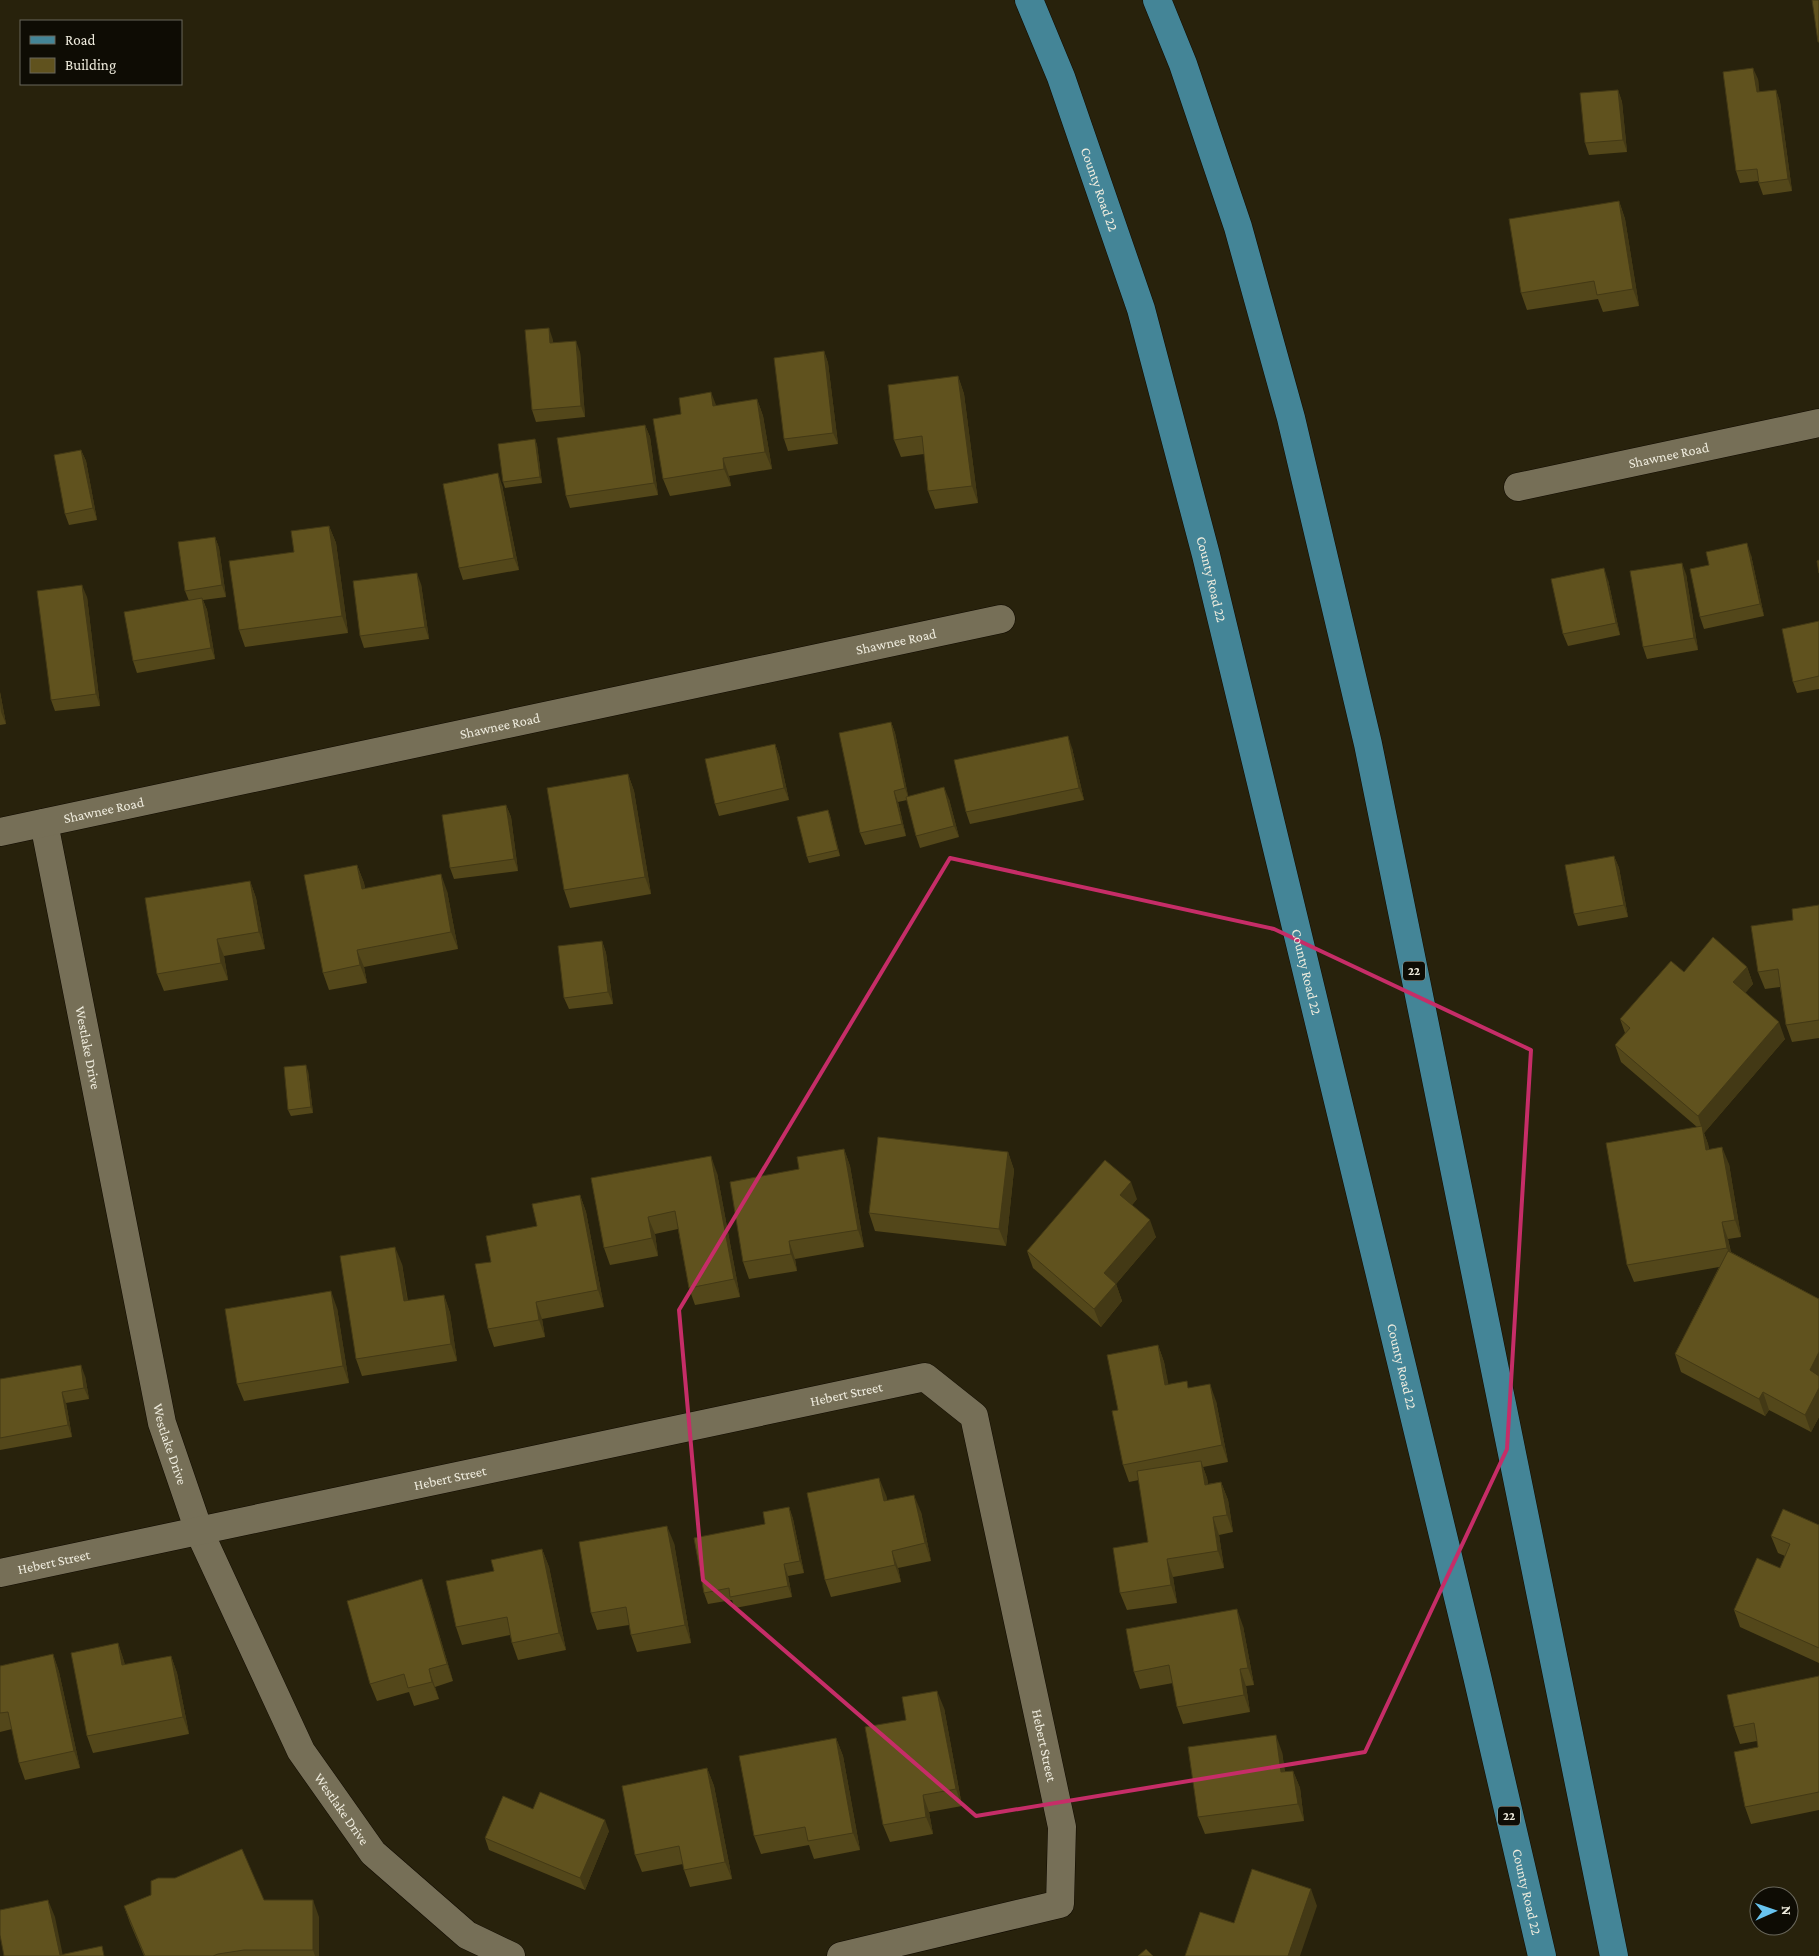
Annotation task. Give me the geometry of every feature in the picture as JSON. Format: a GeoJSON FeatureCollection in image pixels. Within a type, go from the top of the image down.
{"type":"FeatureCollection","features":[{"type":"Feature","properties":{"kind":"main road","name":"County Road 22"},"geometry":{"type":"LineString","coordinates":[[1029,0],[1062,77],[1149,337],[1208,565],[1542,1956]]}},
{"type":"Feature","properties":{"kind":"main road","name":"22"},"geometry":{"type":"LineString","coordinates":[[1157,0],[1183,64],[1240,236],[1291,418],[1366,734],[1614,1956]]}},
{"type":"Feature","properties":{"kind":"street","name":"Shawnee Road"},"geometry":{"type":"LineString","coordinates":[[1518,487],[1819,423]]}},
{"type":"Feature","properties":{"kind":"street","name":"Shawnee Road"},"geometry":{"type":"LineString","coordinates":[[0,832],[1001,619]]}},
{"type":"Feature","properties":{"kind":"street","name":"Westlake Drive"},"geometry":{"type":"LineString","coordinates":[[44,823],[162,1423],[199,1531],[301,1751],[373,1853],[467,1935],[511,1956]]}},
{"type":"Feature","properties":{"kind":"street","name":"Hebert Street"},"geometry":{"type":"LineString","coordinates":[[0,1573],[925,1378],[974,1416],[1062,1827],[1060,1904],[841,1956]]}},
{"type":"Feature","properties":{"kind":"highlighted area"},"geometry":{"type":"Polygon","coordinates":[[[950,858],[1274,929],[1531,1050],[1507,1449],[1365,1752],[976,1816],[703,1580],[679,1310],[950,858]]]}},
{"type":"Feature","properties":{"kind":"building"},"geometry":{"type":"Polygon","coordinates":[[[1812,0],[1819,0],[1819,42],[1818,42],[1812,0]]]}},
{"type":"Feature","properties":{"kind":"building"},"geometry":{"type":"Polygon","coordinates":[[[1753,68],[1757,92],[1776,90],[1788,179],[1759,183],[1757,169],[1736,171],[1723,72],[1753,68]]]}},
{"type":"Feature","properties":{"kind":"building"},"geometry":{"type":"Polygon","coordinates":[[[1618,90],[1623,140],[1585,143],[1580,93],[1618,90]]]}},
{"type":"Feature","properties":{"kind":"building"},"geometry":{"type":"Polygon","coordinates":[[[1619,201],[1633,289],[1597,295],[1594,281],[1521,293],[1509,219],[1619,201]]]}},
{"type":"Feature","properties":{"kind":"building"},"geometry":{"type":"Polygon","coordinates":[[[549,328],[550,343],[576,341],[581,406],[532,410],[525,330],[549,328]]]}},
{"type":"Feature","properties":{"kind":"building"},"geometry":{"type":"Polygon","coordinates":[[[824,351],[833,433],[784,439],[774,358],[824,351]]]}},
{"type":"Feature","properties":{"kind":"building"},"geometry":{"type":"Polygon","coordinates":[[[958,376],[972,486],[928,491],[922,436],[894,440],[888,385],[958,376]]]}},
{"type":"Feature","properties":{"kind":"building"},"geometry":{"type":"Polygon","coordinates":[[[711,392],[713,406],[757,399],[765,452],[723,458],[724,469],[663,479],[653,419],[681,414],[679,398],[711,392]]]}},
{"type":"Feature","properties":{"kind":"building"},"geometry":{"type":"Polygon","coordinates":[[[645,425],[654,483],[566,496],[557,438],[645,425]]]}},
{"type":"Feature","properties":{"kind":"building"},"geometry":{"type":"Polygon","coordinates":[[[535,439],[540,477],[503,482],[498,444],[535,439]]]}},
{"type":"Feature","properties":{"kind":"building"},"geometry":{"type":"Polygon","coordinates":[[[81,450],[93,508],[65,514],[54,455],[81,450]]]}},
{"type":"Feature","properties":{"kind":"building"},"geometry":{"type":"Polygon","coordinates":[[[498,473],[514,558],[459,568],[443,484],[498,473]]]}},
{"type":"Feature","properties":{"kind":"building"},"geometry":{"type":"Polygon","coordinates":[[[329,526],[342,616],[239,630],[229,561],[294,552],[291,531],[329,526]]]}},
{"type":"Feature","properties":{"kind":"building"},"geometry":{"type":"Polygon","coordinates":[[[215,537],[222,585],[185,591],[178,542],[215,537]]]}},
{"type":"Feature","properties":{"kind":"building"},"geometry":{"type":"Polygon","coordinates":[[[1747,543],[1760,604],[1700,617],[1690,569],[1709,565],[1706,552],[1747,543]]]}},
{"type":"Feature","properties":{"kind":"building"},"geometry":{"type":"Polygon","coordinates":[[[1682,563],[1694,638],[1643,647],[1630,571],[1682,563]]]}},
{"type":"Feature","properties":{"kind":"building"},"geometry":{"type":"Polygon","coordinates":[[[1604,568],[1616,623],[1563,634],[1551,579],[1604,568]]]}},
{"type":"Feature","properties":{"kind":"building"},"geometry":{"type":"Polygon","coordinates":[[[417,573],[425,627],[360,636],[353,581],[417,573]]]}},
{"type":"Feature","properties":{"kind":"building"},"geometry":{"type":"Polygon","coordinates":[[[82,585],[96,694],[51,700],[37,591],[82,585]]]}},
{"type":"Feature","properties":{"kind":"building"},"geometry":{"type":"Polygon","coordinates":[[[202,598],[211,648],[133,661],[124,612],[202,598]]]}},
{"type":"Feature","properties":{"kind":"building"},"geometry":{"type":"Polygon","coordinates":[[[1819,621],[1819,676],[1793,682],[1782,629],[1819,621]]]}},
{"type":"Feature","properties":{"kind":"building"},"geometry":{"type":"Polygon","coordinates":[[[891,722],[905,788],[894,791],[902,824],[860,833],[839,733],[891,722]]]}},
{"type":"Feature","properties":{"kind":"building"},"geometry":{"type":"Polygon","coordinates":[[[1068,736],[1079,788],[966,812],[954,760],[1068,736]]]}},
{"type":"Feature","properties":{"kind":"building"},"geometry":{"type":"Polygon","coordinates":[[[775,744],[784,788],[715,804],[705,759],[775,744]]]}},
{"type":"Feature","properties":{"kind":"building"},"geometry":{"type":"Polygon","coordinates":[[[628,774],[645,877],[564,890],[547,788],[628,774]]]}},
{"type":"Feature","properties":{"kind":"building"},"geometry":{"type":"Polygon","coordinates":[[[944,787],[954,826],[916,836],[906,797],[944,787]]]}},
{"type":"Feature","properties":{"kind":"building"},"geometry":{"type":"Polygon","coordinates":[[[506,805],[514,859],[450,868],[442,815],[506,805]]]}},
{"type":"Feature","properties":{"kind":"building"},"geometry":{"type":"Polygon","coordinates":[[[828,810],[838,850],[807,857],[797,817],[828,810]]]}},
{"type":"Feature","properties":{"kind":"building"},"geometry":{"type":"Polygon","coordinates":[[[1614,856],[1624,905],[1574,914],[1565,865],[1614,856]]]}},
{"type":"Feature","properties":{"kind":"building"},"geometry":{"type":"Polygon","coordinates":[[[357,865],[362,889],[441,874],[451,932],[357,950],[360,965],[323,973],[304,875],[357,865]]]}},
{"type":"Feature","properties":{"kind":"building"},"geometry":{"type":"Polygon","coordinates":[[[250,881],[259,932],[217,939],[221,963],[157,974],[145,898],[250,881]]]}},
{"type":"Feature","properties":{"kind":"building"},"geometry":{"type":"Polygon","coordinates":[[[1819,905],[1819,1020],[1786,1025],[1778,969],[1758,972],[1751,926],[1793,920],[1792,909],[1819,905]]]}},
{"type":"Feature","properties":{"kind":"building"},"geometry":{"type":"Polygon","coordinates":[[[1713,937],[1747,967],[1733,982],[1779,1022],[1698,1116],[1615,1045],[1630,1028],[1620,1019],[1671,961],[1684,972],[1713,937]]]}},
{"type":"Feature","properties":{"kind":"building"},"geometry":{"type":"Polygon","coordinates":[[[602,941],[608,992],[564,998],[558,946],[602,941]]]}},
{"type":"Feature","properties":{"kind":"building"},"geometry":{"type":"Polygon","coordinates":[[[306,1065],[311,1107],[288,1110],[284,1067],[306,1065]]]}},
{"type":"Feature","properties":{"kind":"building"},"geometry":{"type":"Polygon","coordinates":[[[1702,1126],[1706,1150],[1722,1147],[1735,1220],[1722,1222],[1727,1248],[1627,1265],[1606,1143],[1702,1126]]]}},
{"type":"Feature","properties":{"kind":"building"},"geometry":{"type":"Polygon","coordinates":[[[878,1137],[1008,1152],[999,1229],[869,1213],[878,1137]]]}},
{"type":"Feature","properties":{"kind":"building"},"geometry":{"type":"Polygon","coordinates":[[[844,1149],[858,1230],[789,1241],[791,1254],[743,1262],[730,1182],[799,1169],[797,1157],[844,1149]]]}},
{"type":"Feature","properties":{"kind":"building"},"geometry":{"type":"Polygon","coordinates":[[[711,1156],[734,1279],[689,1288],[675,1211],[648,1217],[652,1238],[604,1248],[591,1178],[711,1156]]]}},
{"type":"Feature","properties":{"kind":"building"},"geometry":{"type":"Polygon","coordinates":[[[1105,1160],[1131,1182],[1120,1195],[1150,1220],[1104,1273],[1116,1284],[1094,1309],[1027,1251],[1105,1160]]]}},
{"type":"Feature","properties":{"kind":"building"},"geometry":{"type":"Polygon","coordinates":[[[580,1195],[598,1290],[536,1302],[539,1320],[488,1329],[475,1264],[491,1262],[486,1236],[537,1226],[532,1204],[580,1195]]]}},
{"type":"Feature","properties":{"kind":"building"},"geometry":{"type":"Polygon","coordinates":[[[395,1247],[404,1301],[444,1295],[451,1344],[356,1359],[340,1256],[395,1247]]]}},
{"type":"Feature","properties":{"kind":"building"},"geometry":{"type":"Polygon","coordinates":[[[1728,1251],[1819,1299],[1819,1352],[1810,1370],[1819,1376],[1819,1388],[1805,1415],[1763,1392],[1759,1399],[1675,1354],[1728,1251]]]}},
{"type":"Feature","properties":{"kind":"building"},"geometry":{"type":"Polygon","coordinates":[[[331,1291],[343,1366],[237,1384],[225,1309],[331,1291]]]}},
{"type":"Feature","properties":{"kind":"building"},"geometry":{"type":"Polygon","coordinates":[[[1158,1345],[1165,1385],[1187,1381],[1188,1388],[1210,1384],[1222,1445],[1123,1465],[1112,1411],[1118,1410],[1107,1355],[1158,1345]]]}},
{"type":"Feature","properties":{"kind":"building"},"geometry":{"type":"Polygon","coordinates":[[[81,1365],[84,1388],[62,1392],[68,1425],[0,1438],[0,1379],[81,1365]]]}},
{"type":"Feature","properties":{"kind":"building"},"geometry":{"type":"Polygon","coordinates":[[[1201,1461],[1205,1485],[1221,1482],[1227,1515],[1213,1517],[1218,1551],[1167,1559],[1171,1585],[1120,1593],[1113,1548],[1148,1542],[1137,1471],[1201,1461]]]}},
{"type":"Feature","properties":{"kind":"building"},"geometry":{"type":"Polygon","coordinates":[[[879,1478],[884,1501],[914,1495],[925,1543],[892,1551],[895,1565],[825,1580],[807,1493],[879,1478]]]}},
{"type":"Feature","properties":{"kind":"building"},"geometry":{"type":"Polygon","coordinates":[[[789,1507],[800,1561],[784,1564],[788,1586],[730,1597],[729,1588],[704,1593],[694,1538],[765,1524],[763,1512],[789,1507]]]}},
{"type":"Feature","properties":{"kind":"building"},"geometry":{"type":"Polygon","coordinates":[[[1783,1509],[1819,1525],[1819,1648],[1734,1610],[1757,1558],[1780,1568],[1790,1544],[1771,1536],[1783,1509]]]}},
{"type":"Feature","properties":{"kind":"building"},"geometry":{"type":"Polygon","coordinates":[[[667,1526],[685,1625],[631,1635],[626,1607],[591,1613],[579,1542],[667,1526]]]}},
{"type":"Feature","properties":{"kind":"building"},"geometry":{"type":"Polygon","coordinates":[[[542,1549],[559,1633],[512,1643],[507,1617],[456,1627],[446,1581],[494,1571],[491,1560],[542,1549]]]}},
{"type":"Feature","properties":{"kind":"building"},"geometry":{"type":"Polygon","coordinates":[[[422,1579],[447,1664],[429,1669],[432,1682],[408,1688],[404,1674],[370,1684],[347,1601],[422,1579]]]}},
{"type":"Feature","properties":{"kind":"building"},"geometry":{"type":"Polygon","coordinates":[[[1237,1609],[1248,1668],[1240,1669],[1244,1695],[1177,1707],[1169,1665],[1134,1672],[1126,1629],[1237,1609]]]}},
{"type":"Feature","properties":{"kind":"building"},"geometry":{"type":"Polygon","coordinates":[[[118,1643],[122,1665],[171,1656],[183,1717],[87,1736],[71,1653],[118,1643]]]}},
{"type":"Feature","properties":{"kind":"building"},"geometry":{"type":"Polygon","coordinates":[[[53,1654],[74,1751],[19,1763],[8,1712],[0,1713],[0,1666],[53,1654]]]}},
{"type":"Feature","properties":{"kind":"building"},"geometry":{"type":"Polygon","coordinates":[[[1819,1676],[1819,1792],[1745,1807],[1734,1752],[1758,1747],[1754,1723],[1734,1727],[1727,1695],[1819,1676]]]}},
{"type":"Feature","properties":{"kind":"building"},"geometry":{"type":"Polygon","coordinates":[[[937,1691],[956,1789],[923,1795],[926,1817],[883,1825],[865,1727],[906,1720],[902,1697],[937,1691]]]}},
{"type":"Feature","properties":{"kind":"building"},"geometry":{"type":"Polygon","coordinates":[[[1276,1735],[1281,1772],[1293,1771],[1298,1804],[1198,1817],[1188,1747],[1276,1735]]]}},
{"type":"Feature","properties":{"kind":"building"},"geometry":{"type":"Polygon","coordinates":[[[836,1738],[853,1833],[808,1841],[805,1827],[754,1836],[739,1756],[836,1738]]]}},
{"type":"Feature","properties":{"kind":"building"},"geometry":{"type":"Polygon","coordinates":[[[707,1768],[725,1862],[684,1870],[679,1846],[635,1855],[622,1786],[707,1768]]]}},
{"type":"Feature","properties":{"kind":"building"},"geometry":{"type":"Polygon","coordinates":[[[540,1792],[605,1820],[580,1878],[485,1838],[503,1796],[533,1809],[540,1792]]]}},
{"type":"Feature","properties":{"kind":"building"},"geometry":{"type":"Polygon","coordinates":[[[242,1849],[264,1900],[313,1900],[313,1950],[244,1950],[213,1956],[145,1956],[124,1906],[151,1895],[151,1881],[158,1878],[175,1878],[242,1849]]]}},
{"type":"Feature","properties":{"kind":"building"},"geometry":{"type":"Polygon","coordinates":[[[1252,1869],[1311,1889],[1288,1956],[1185,1956],[1200,1912],[1234,1923],[1252,1869]]]}},
{"type":"Feature","properties":{"kind":"building"},"geometry":{"type":"Polygon","coordinates":[[[48,1900],[60,1955],[102,1946],[104,1956],[4,1956],[0,1935],[0,1910],[48,1900]]]}},
{"type":"Feature","properties":{"kind":"building"},"geometry":{"type":"Polygon","coordinates":[[[1146,1949],[1153,1956],[1138,1956],[1146,1949]]]}}]}
